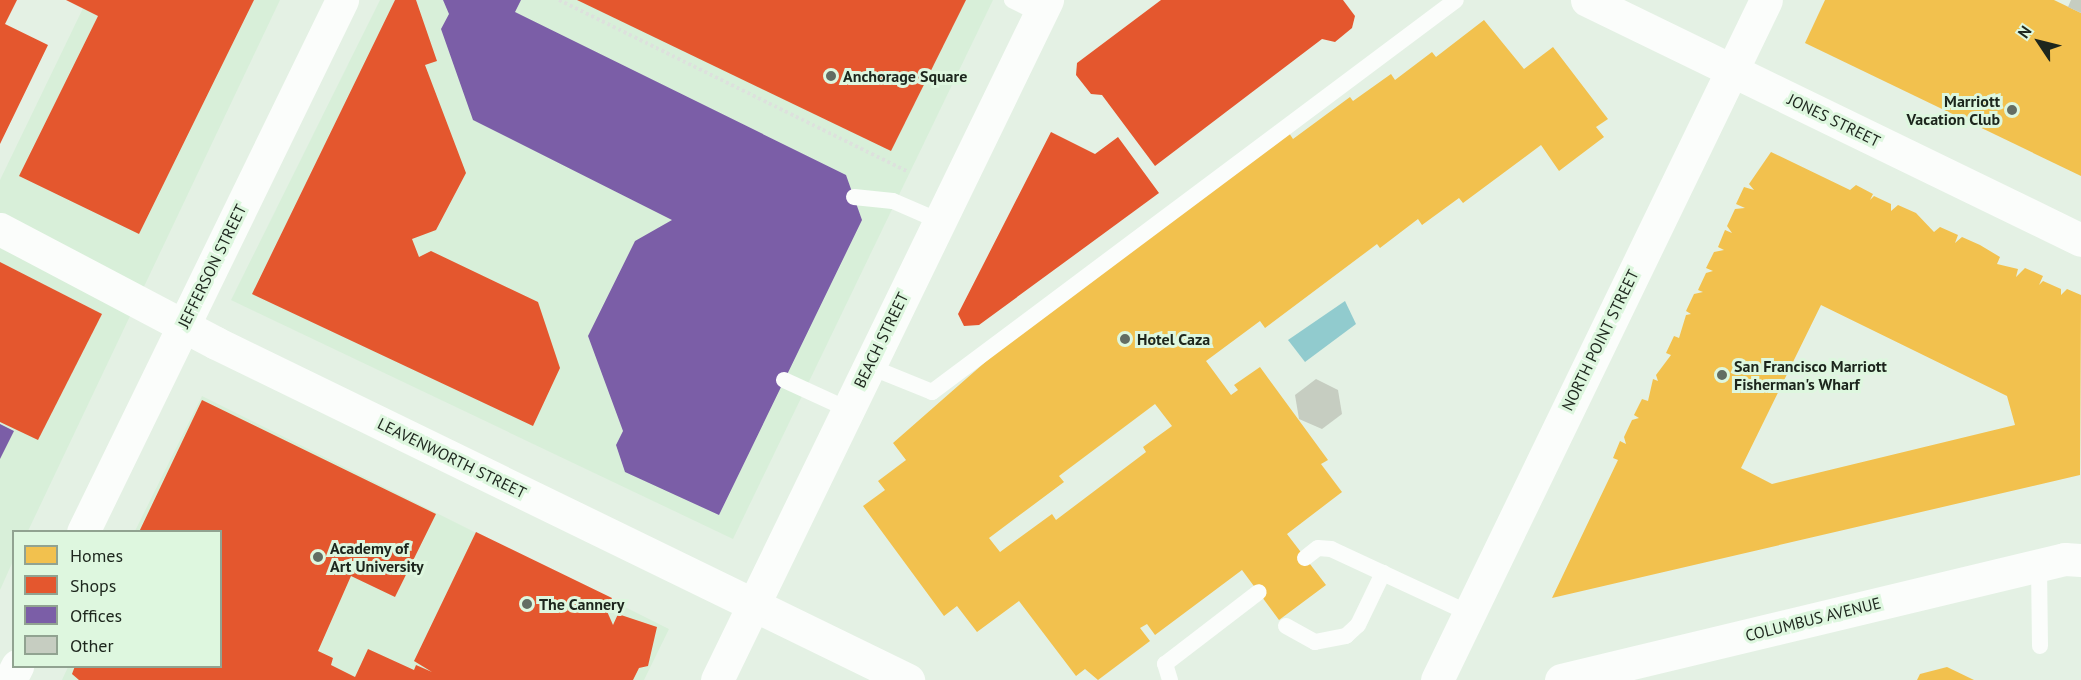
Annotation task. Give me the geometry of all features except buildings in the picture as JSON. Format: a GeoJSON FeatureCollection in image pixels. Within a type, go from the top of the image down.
{"type":"FeatureCollection","features":[{"type":"Feature","properties":{"kind":"street","name":"JEFFERSON STREET"},"geometry":{"type":"LineString","coordinates":[[83,530],[342,0]]}},
{"type":"Feature","properties":{"kind":"street","name":"JONES STREET"},"geometry":{"type":"LineString","coordinates":[[1587,0],[2081,240]]}},
{"type":"Feature","properties":{"kind":"street","name":"NORTH POINT STREET"},"geometry":{"type":"LineString","coordinates":[[1437,680],[1467,612],[1766,0]]}},
{"type":"Feature","properties":{"kind":"street","name":"BEACH STREET"},"geometry":{"type":"LineString","coordinates":[[717,680],[939,221],[1033,5]]}},
{"type":"Feature","properties":{"kind":"street","name":"LEAVENWORTH STREET"},"geometry":{"type":"LineString","coordinates":[[0,229],[184,323],[908,680]]}},
{"type":"Feature","properties":{"kind":"street","name":"COLUMBUS AVENUE"},"geometry":{"type":"LineString","coordinates":[[1561,680],[2067,558]]}},
{"type":"Feature","properties":{"kind":"lane"},"geometry":{"type":"LineString","coordinates":[[868,366],[932,392],[1456,0]]}},
{"type":"Feature","properties":{"kind":"lane"},"geometry":{"type":"LineString","coordinates":[[854,197],[893,201],[939,221]]}},
{"type":"Feature","properties":{"kind":"lane"},"geometry":{"type":"LineString","coordinates":[[784,380],[848,409]]}},
{"type":"Feature","properties":{"kind":"lane"},"geometry":{"type":"LineString","coordinates":[[1305,558],[1318,548],[1343,554],[1467,612]]}},
{"type":"Feature","properties":{"kind":"lane"},"geometry":{"type":"LineString","coordinates":[[2040,646],[2067,558]]}},
{"type":"Feature","properties":{"kind":"lane"},"geometry":{"type":"LineString","coordinates":[[1286,626],[1315,642],[1346,636],[1358,625],[1383,573]]}},
{"type":"Feature","properties":{"kind":"lane"},"geometry":{"type":"LineString","coordinates":[[1170,680],[1165,664],[1258,592]]}},
{"type":"Feature","properties":{"kind":"path"},"geometry":{"type":"LineString","coordinates":[[559,0],[908,172]]}},
{"type":"Feature","properties":{"kind":"shaded area"},"geometry":{"type":"Polygon","coordinates":[[[87,0],[280,0],[28,530],[12,530],[12,563],[0,590],[0,180],[87,0]]]}},
{"type":"Feature","properties":{"kind":"shaded area"},"geometry":{"type":"Polygon","coordinates":[[[380,0],[993,0],[733,539],[231,300],[380,0]]]}},
{"type":"Feature","properties":{"kind":"shaded area","name":"The Cannery"},"geometry":{"type":"Polygon","coordinates":[[[202,396],[669,629],[644,680],[62,680],[68,668],[222,668],[222,530],[135,530],[202,396]]]}},
{"type":"Feature","properties":{"kind":"water"},"geometry":{"type":"Polygon","coordinates":[[[1345,301],[1356,324],[1305,362],[1288,340],[1345,301]]]}},
{"type":"Feature","properties":{"kind":"place","name":"Anchorage Square"},"geometry":{"type":"Point","coordinates":[831,76]}},
{"type":"Feature","properties":{"kind":"place","name":"Marriott Vacation Club"},"geometry":{"type":"Point","coordinates":[2012,110]}},
{"type":"Feature","properties":{"kind":"place","name":"Hotel Caza"},"geometry":{"type":"Point","coordinates":[1125,339]}},
{"type":"Feature","properties":{"kind":"place","name":"San Francisco Marriott Fisherman's Wharf"},"geometry":{"type":"Point","coordinates":[1722,375]}},
{"type":"Feature","properties":{"kind":"place","name":"Academy of Art University"},"geometry":{"type":"Point","coordinates":[318,557]}},
{"type":"Feature","properties":{"kind":"place","name":"The Cannery"},"geometry":{"type":"Point","coordinates":[527,604]}}]}
